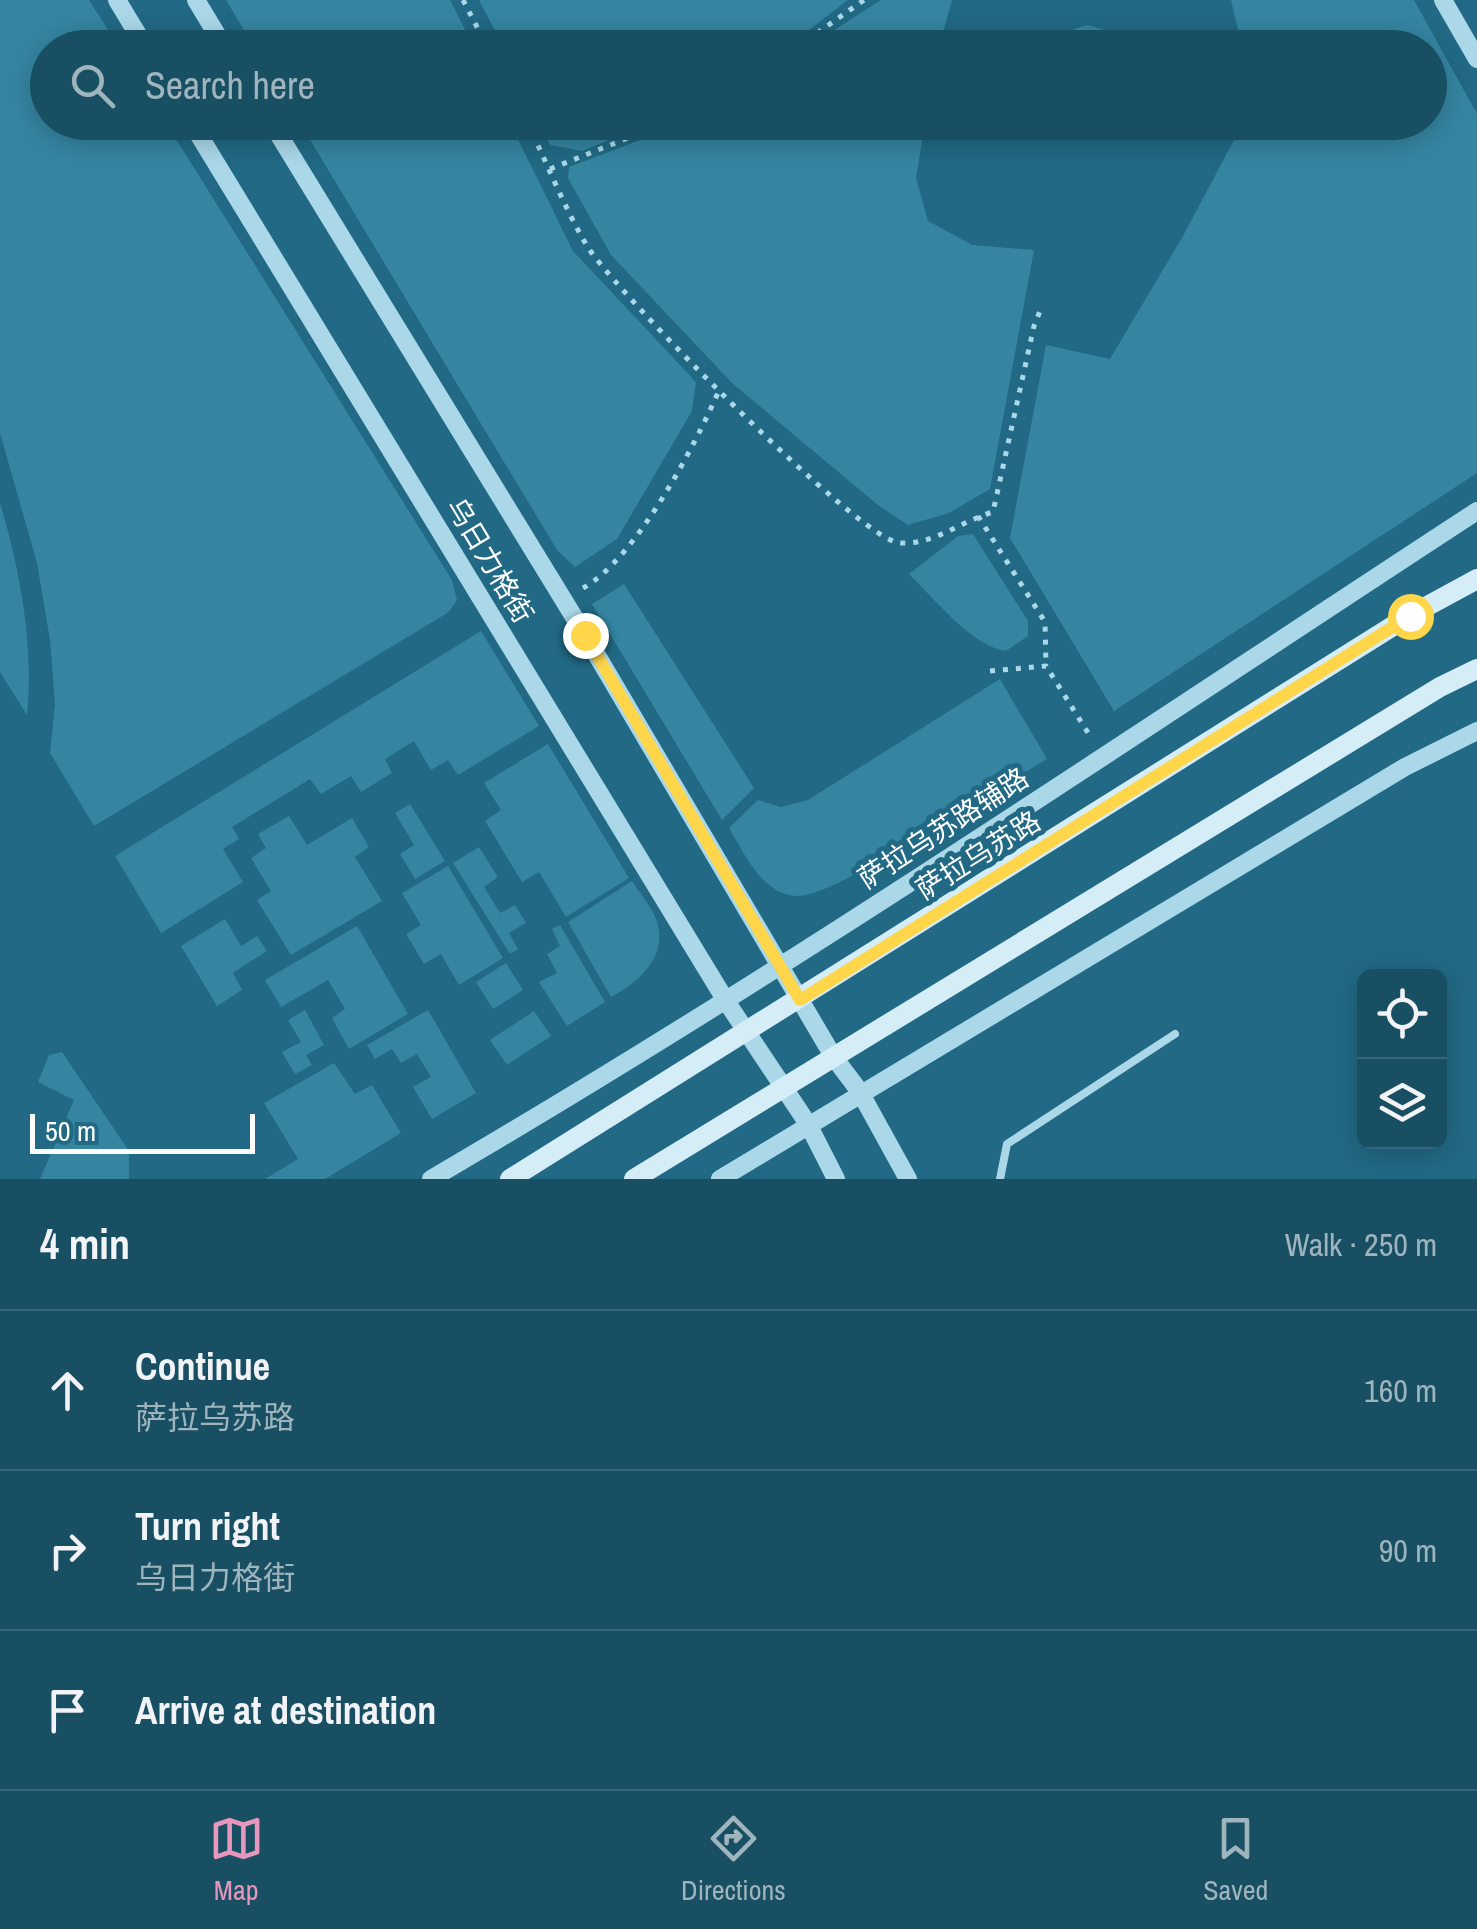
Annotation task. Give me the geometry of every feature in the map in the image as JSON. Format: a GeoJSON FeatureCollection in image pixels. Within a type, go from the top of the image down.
{"type":"FeatureCollection","features":[{"type":"Feature","properties":{"kind":"main road","name":"萨拉乌苏路"},"geometry":{"type":"LineString","coordinates":[[510,1179],[1393,626],[1477,578]]}},
{"type":"Feature","properties":{"kind":"main road"},"geometry":{"type":"LineString","coordinates":[[634,1179],[1440,687],[1477,669]]}},
{"type":"Feature","properties":{"kind":"street"},"geometry":{"type":"LineString","coordinates":[[117,0],[135,30]]}},
{"type":"Feature","properties":{"kind":"street"},"geometry":{"type":"LineString","coordinates":[[196,0],[215,30]]}},
{"type":"Feature","properties":{"kind":"street"},"geometry":{"type":"LineString","coordinates":[[1443,0],[1477,59]]}},
{"type":"Feature","properties":{"kind":"street","name":"乌日力格街"},"geometry":{"type":"LineString","coordinates":[[202,140],[726,1001],[808,1124],[836,1179]]}},
{"type":"Feature","properties":{"kind":"street","name":"乌日力格街"},"geometry":{"type":"LineString","coordinates":[[282,140],[563,600],[832,1056],[860,1092],[908,1179]]}},
{"type":"Feature","properties":{"kind":"street","name":"萨拉乌苏路辅路"},"geometry":{"type":"LineString","coordinates":[[431,1179],[780,968],[1477,511]]}},
{"type":"Feature","properties":{"kind":"street"},"geometry":{"type":"LineString","coordinates":[[720,1179],[1405,767],[1477,732]]}},
{"type":"Feature","properties":{"kind":"lane"},"geometry":{"type":"LineString","coordinates":[[1000,1179],[1007,1144],[1175,1034]]}},
{"type":"Feature","properties":{"kind":"path"},"geometry":{"type":"LineString","coordinates":[[463,0],[479,30]]}},
{"type":"Feature","properties":{"kind":"path"},"geometry":{"type":"LineString","coordinates":[[822,30],[864,0]]}},
{"type":"Feature","properties":{"kind":"path"},"geometry":{"type":"LineString","coordinates":[[536,140],[588,248],[773,445],[867,527],[897,543],[932,540],[993,512],[1040,310]]}},
{"type":"Feature","properties":{"kind":"path"},"geometry":{"type":"LineString","coordinates":[[550,168],[622,140]]}},
{"type":"Feature","properties":{"kind":"path"},"geometry":{"type":"LineString","coordinates":[[563,600],[600,579],[623,555],[698,438],[720,388]]}},
{"type":"Feature","properties":{"kind":"path"},"geometry":{"type":"LineString","coordinates":[[978,516],[1045,622],[1046,666],[1102,756]]}},
{"type":"Feature","properties":{"kind":"path"},"geometry":{"type":"LineString","coordinates":[[990,671],[1046,666]]}},
{"type":"Feature","properties":{"kind":"shaded area"},"geometry":{"type":"Polygon","coordinates":[[[0,0],[89,0],[108,30],[30,30],[30,140],[177,140],[452,580],[457,600],[449,612],[94,826],[50,753],[55,704],[50,640],[37,563],[0,433],[0,0]]]}},
{"type":"Feature","properties":{"kind":"shaded area"},"geometry":{"type":"Polygon","coordinates":[[[226,0],[450,0],[465,30],[244,30],[226,0]]]}},
{"type":"Feature","properties":{"kind":"shaded area"},"geometry":{"type":"Polygon","coordinates":[[[479,0],[848,0],[809,30],[495,30],[479,0]]]}},
{"type":"Feature","properties":{"kind":"shaded area"},"geometry":{"type":"Polygon","coordinates":[[[881,0],[952,0],[944,30],[834,30],[881,0]]]}},
{"type":"Feature","properties":{"kind":"shaded area"},"geometry":{"type":"Polygon","coordinates":[[[1231,0],[1414,0],[1431,30],[1238,30],[1231,0]]]}},
{"type":"Feature","properties":{"kind":"shaded area"},"geometry":{"type":"Polygon","coordinates":[[[1088,25],[1104,30],[1074,30],[1088,25]]]}},
{"type":"Feature","properties":{"kind":"shaded area"},"geometry":{"type":"Polygon","coordinates":[[[1447,60],[1477,114],[1477,473],[1114,711],[1010,538],[1046,345],[1110,359],[1234,140],[1447,140],[1447,60]]]}},
{"type":"Feature","properties":{"kind":"shaded area"},"geometry":{"type":"Polygon","coordinates":[[[310,140],[518,140],[573,251],[696,382],[692,411],[617,539],[575,567],[557,550],[310,140]]]}},
{"type":"Feature","properties":{"kind":"shaded area"},"geometry":{"type":"Polygon","coordinates":[[[548,140],[609,140],[582,151],[550,145],[548,140]]]}},
{"type":"Feature","properties":{"kind":"shaded area"},"geometry":{"type":"Polygon","coordinates":[[[640,140],[922,140],[916,178],[928,221],[972,245],[1034,250],[990,489],[949,513],[908,525],[878,505],[733,384],[611,255],[568,178],[569,167],[640,140]]]}},
{"type":"Feature","properties":{"kind":"shaded area"},"geometry":{"type":"Polygon","coordinates":[[[0,503],[24,608],[29,662],[27,715],[0,672],[0,503]]]}},
{"type":"Feature","properties":{"kind":"shaded area"},"geometry":{"type":"Polygon","coordinates":[[[973,534],[1028,621],[1028,636],[1006,651],[967,631],[909,574],[958,536],[973,534]]]}},
{"type":"Feature","properties":{"kind":"shaded area"},"geometry":{"type":"Polygon","coordinates":[[[624,584],[754,788],[722,820],[592,604],[624,584]]]}},
{"type":"Feature","properties":{"kind":"shaded area"},"geometry":{"type":"Polygon","coordinates":[[[481,631],[539,726],[458,775],[448,760],[431,770],[414,741],[385,759],[392,773],[361,792],[351,776],[321,794],[310,779],[232,827],[239,839],[223,849],[243,882],[161,933],[115,856],[481,631]]]}},
{"type":"Feature","properties":{"kind":"shaded area"},"geometry":{"type":"Polygon","coordinates":[[[1000,679],[1047,759],[882,860],[817,892],[785,894],[764,881],[729,828],[758,800],[781,807],[808,800],[1000,679]]]}},
{"type":"Feature","properties":{"kind":"shaded area"},"geometry":{"type":"Polygon","coordinates":[[[548,744],[629,878],[566,917],[539,872],[522,882],[485,821],[501,810],[484,783],[548,744]]]}},
{"type":"Feature","properties":{"kind":"shaded area"},"geometry":{"type":"Polygon","coordinates":[[[410,804],[445,861],[415,879],[400,854],[414,845],[395,813],[410,804]]]}},
{"type":"Feature","properties":{"kind":"shaded area"},"geometry":{"type":"Polygon","coordinates":[[[289,816],[307,845],[352,818],[369,847],[355,857],[382,901],[291,955],[257,900],[271,891],[251,858],[266,848],[258,834],[289,816]]]}},
{"type":"Feature","properties":{"kind":"shaded area"},"geometry":{"type":"Polygon","coordinates":[[[479,847],[498,877],[484,887],[500,913],[515,905],[526,923],[509,933],[518,949],[510,954],[453,863],[479,847]]]}},
{"type":"Feature","properties":{"kind":"shaded area"},"geometry":{"type":"Polygon","coordinates":[[[448,866],[503,958],[459,985],[441,954],[424,964],[406,934],[421,925],[402,893],[448,866]]]}},
{"type":"Feature","properties":{"kind":"shaded area"},"geometry":{"type":"Polygon","coordinates":[[[632,881],[655,917],[658,947],[640,976],[611,997],[568,922],[632,881]]]}},
{"type":"Feature","properties":{"kind":"shaded area"},"geometry":{"type":"Polygon","coordinates":[[[225,919],[241,946],[257,936],[267,951],[233,973],[242,990],[217,1006],[181,946],[225,919]]]}},
{"type":"Feature","properties":{"kind":"shaded area"},"geometry":{"type":"Polygon","coordinates":[[[560,925],[605,1002],[567,1026],[539,982],[557,973],[547,954],[560,946],[552,929],[560,925]]]}},
{"type":"Feature","properties":{"kind":"shaded area"},"geometry":{"type":"Polygon","coordinates":[[[357,926],[408,1014],[349,1049],[332,1018],[345,1009],[328,980],[281,1007],[265,980],[357,926]]]}},
{"type":"Feature","properties":{"kind":"shaded area"},"geometry":{"type":"Polygon","coordinates":[[[506,963],[523,990],[493,1009],[476,982],[506,963]]]}},
{"type":"Feature","properties":{"kind":"shaded area"},"geometry":{"type":"Polygon","coordinates":[[[305,1010],[324,1045],[306,1055],[312,1065],[295,1074],[282,1052],[301,1042],[288,1020],[305,1010]]]}},
{"type":"Feature","properties":{"kind":"shaded area"},"geometry":{"type":"Polygon","coordinates":[[[428,1010],[476,1093],[432,1119],[413,1087],[431,1077],[417,1054],[401,1063],[392,1049],[375,1059],[367,1045],[428,1010]]]}},
{"type":"Feature","properties":{"kind":"shaded area"},"geometry":{"type":"Polygon","coordinates":[[[534,1011],[551,1036],[507,1065],[490,1040],[534,1011]]]}},
{"type":"Feature","properties":{"kind":"shaded area"},"geometry":{"type":"Polygon","coordinates":[[[62,1052],[129,1151],[129,1179],[40,1179],[74,1100],[38,1082],[49,1055],[62,1052]]]}},
{"type":"Feature","properties":{"kind":"shaded area"},"geometry":{"type":"Polygon","coordinates":[[[334,1063],[355,1094],[372,1085],[401,1133],[325,1179],[265,1179],[298,1159],[264,1103],[334,1063]]]}},
{"type":"Feature","properties":{"kind":"route"},"geometry":{"type":"LineString","coordinates":[[585,635],[800,1000],[1410,616]]}}]}
